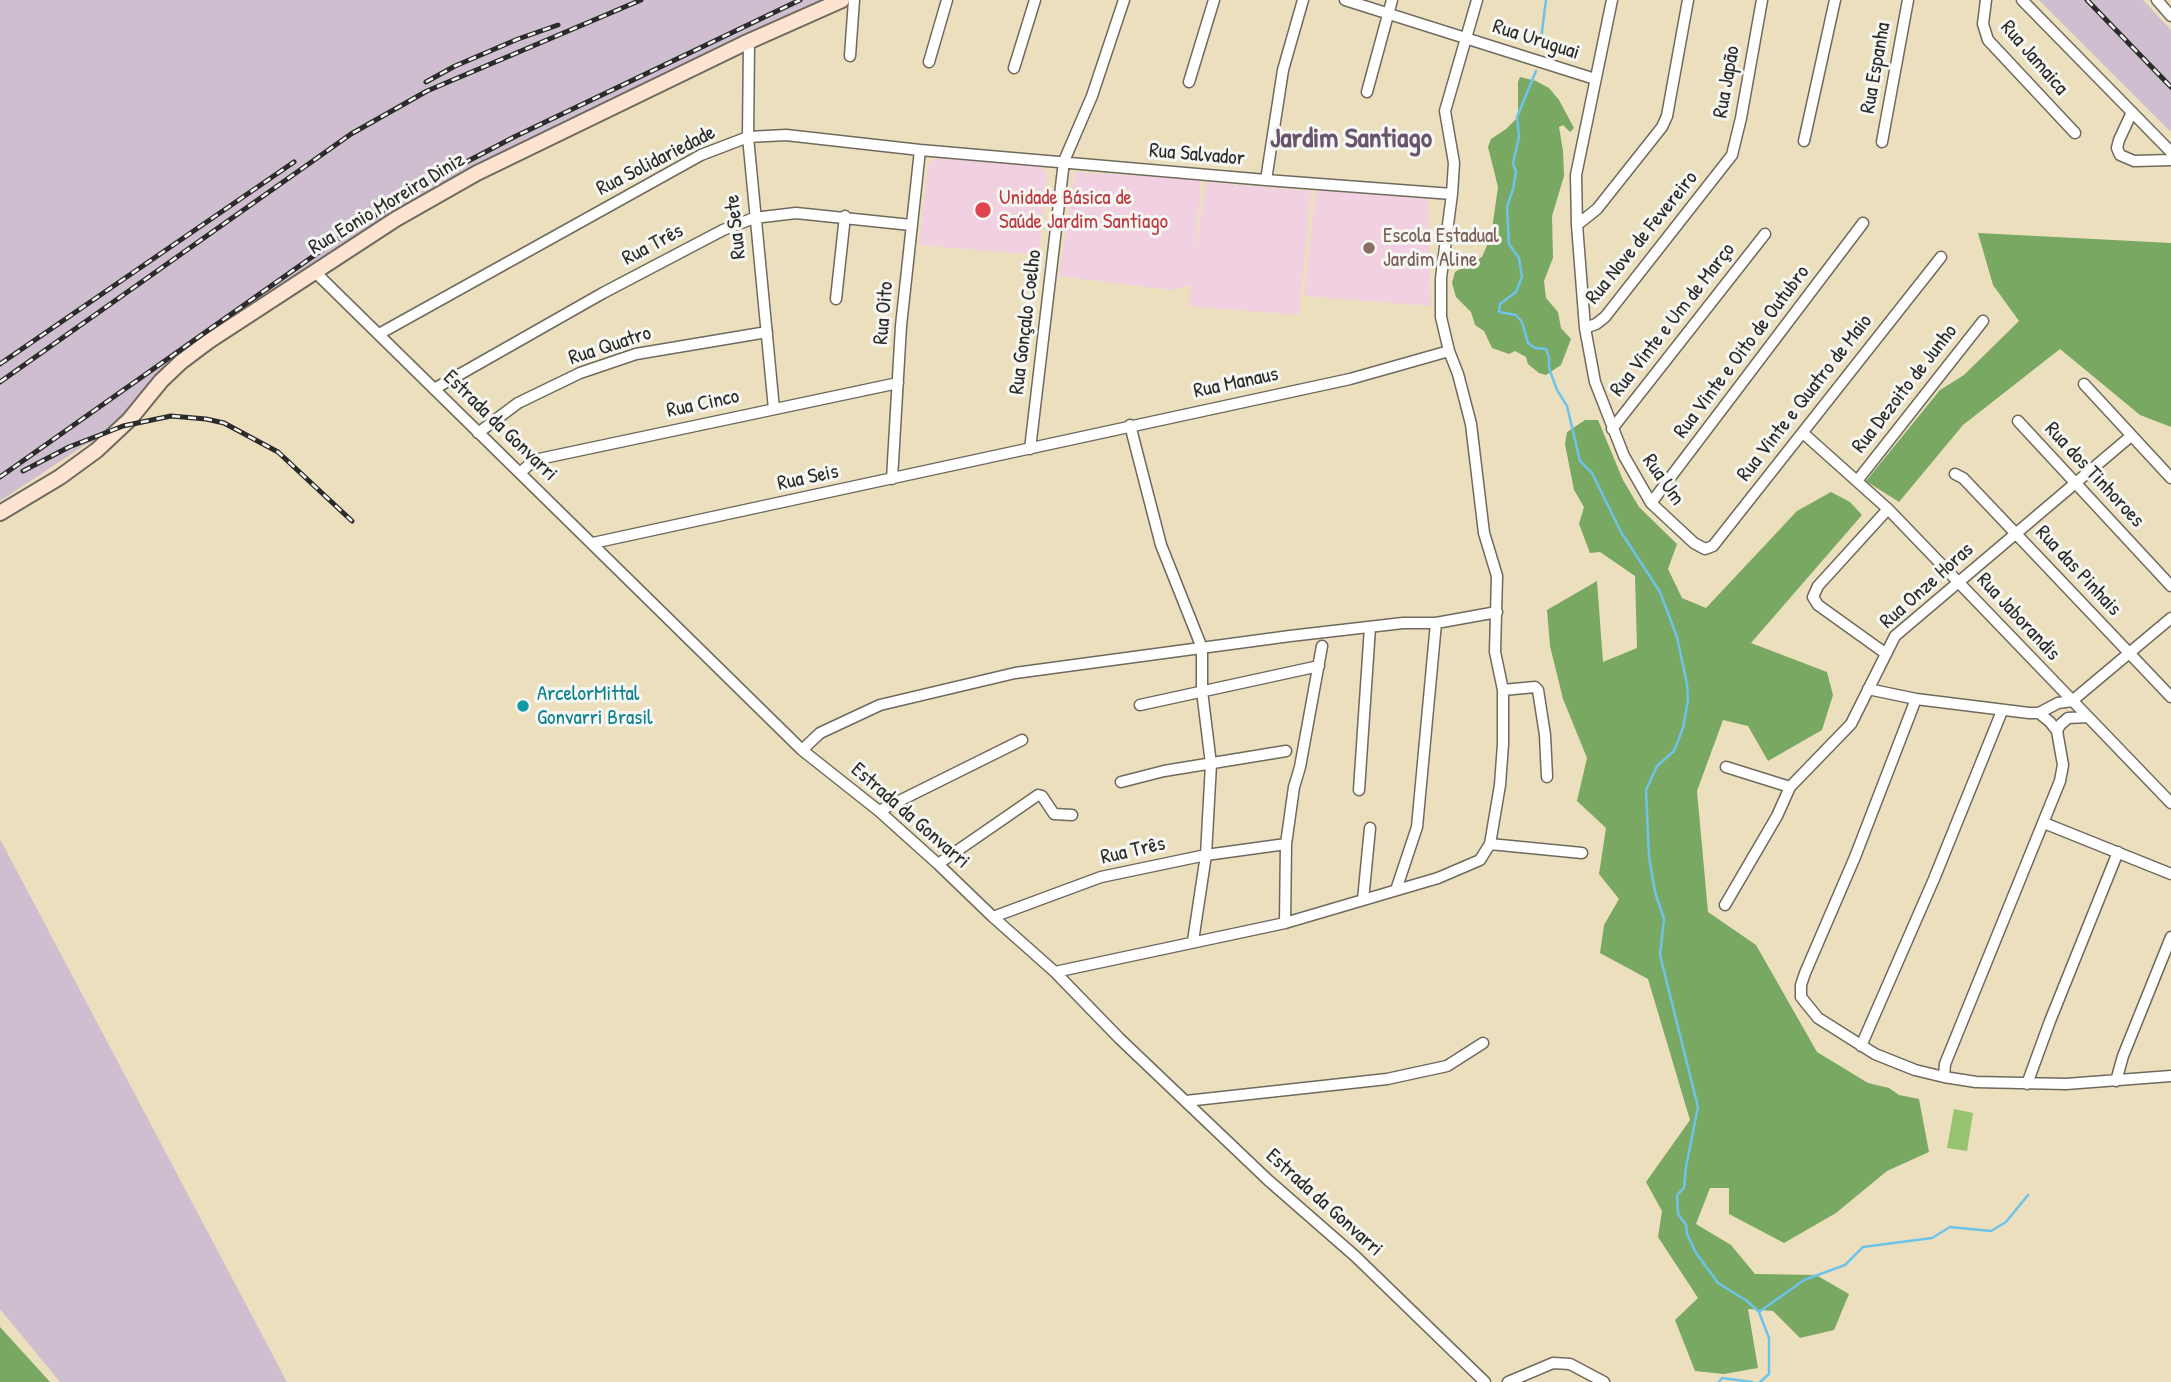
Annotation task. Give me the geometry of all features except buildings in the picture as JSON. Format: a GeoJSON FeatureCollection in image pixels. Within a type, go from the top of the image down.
{"type":"FeatureCollection","features":[{"type":"Feature","properties":{"kind":"main road","name":"Rua Eonio Moreira Diniz"},"geometry":{"type":"LineString","coordinates":[[0,513],[60,477],[97,450],[130,419],[161,381],[209,341],[396,219],[477,173],[842,0]]}},
{"type":"Feature","properties":{"kind":"street"},"geometry":{"type":"LineString","coordinates":[[850,56],[854,0]]}},
{"type":"Feature","properties":{"kind":"street"},"geometry":{"type":"LineString","coordinates":[[929,62],[947,0]]}},
{"type":"Feature","properties":{"kind":"street"},"geometry":{"type":"LineString","coordinates":[[1014,68],[1035,0]]}},
{"type":"Feature","properties":{"kind":"street","name":"Rua Gonçalo Coelho"},"geometry":{"type":"LineString","coordinates":[[1030,449],[1064,161],[1092,96],[1124,0]]}},
{"type":"Feature","properties":{"kind":"street"},"geometry":{"type":"LineString","coordinates":[[1189,82],[1214,0]]}},
{"type":"Feature","properties":{"kind":"street"},"geometry":{"type":"LineString","coordinates":[[1266,180],[1283,70],[1303,0]]}},
{"type":"Feature","properties":{"kind":"street","name":"Rua Uruguai"},"geometry":{"type":"LineString","coordinates":[[1345,0],[1595,79]]}},
{"type":"Feature","properties":{"kind":"street"},"geometry":{"type":"LineString","coordinates":[[1367,92],[1392,0]]}},
{"type":"Feature","properties":{"kind":"street"},"geometry":{"type":"LineString","coordinates":[[1055,972],[1285,923],[1470,866],[1480,860],[1490,844],[1500,785],[1503,690],[1495,652],[1497,576],[1484,533],[1471,424],[1441,317],[1441,278],[1454,163],[1445,111],[1477,0]]}},
{"type":"Feature","properties":{"kind":"street","name":"Rua Um"},"geometry":{"type":"LineString","coordinates":[[1612,0],[1576,175],[1585,328],[1595,382],[1612,429],[1634,477],[1651,503],[1694,543]]}},
{"type":"Feature","properties":{"kind":"street"},"geometry":{"type":"LineString","coordinates":[[1577,225],[1597,209],[1662,127],[1667,116],[1688,0]]}},
{"type":"Feature","properties":{"kind":"street","name":"Rua Japão"},"geometry":{"type":"LineString","coordinates":[[1724,167],[1736,144],[1762,0]]}},
{"type":"Feature","properties":{"kind":"street"},"geometry":{"type":"LineString","coordinates":[[1804,141],[1835,0]]}},
{"type":"Feature","properties":{"kind":"street","name":"Rua Espanha"},"geometry":{"type":"LineString","coordinates":[[1882,142],[1908,0]]}},
{"type":"Feature","properties":{"kind":"street","name":"Rua Jamaica"},"geometry":{"type":"LineString","coordinates":[[1986,0],[1983,24],[1988,40],[2075,134]]}},
{"type":"Feature","properties":{"kind":"street"},"geometry":{"type":"LineString","coordinates":[[2022,0],[2171,152]]}},
{"type":"Feature","properties":{"kind":"street"},"geometry":{"type":"LineString","coordinates":[[2157,0],[2171,16]]}},
{"type":"Feature","properties":{"kind":"street","name":"Rua Sete"},"geometry":{"type":"LineString","coordinates":[[749,42],[748,136],[774,409]]}},
{"type":"Feature","properties":{"kind":"street"},"geometry":{"type":"LineString","coordinates":[[2132,112],[2119,140],[2117,148],[2120,155],[2134,161],[2171,160]]}},
{"type":"Feature","properties":{"kind":"street","name":"Rua Solidariedade"},"geometry":{"type":"LineString","coordinates":[[379,334],[701,155],[748,136],[786,135],[920,150],[1064,161]]}},
{"type":"Feature","properties":{"kind":"street","name":"Rua Oito"},"geometry":{"type":"LineString","coordinates":[[892,479],[911,225],[920,150]]}},
{"type":"Feature","properties":{"kind":"street","name":"Rua Salvador"},"geometry":{"type":"LineString","coordinates":[[1064,161],[1452,194]]}},
{"type":"Feature","properties":{"kind":"street","name":"Rua Nove de Fevereiro"},"geometry":{"type":"LineString","coordinates":[[1585,328],[1605,317],[1724,167]]}},
{"type":"Feature","properties":{"kind":"street","name":"Rua Três"},"geometry":{"type":"LineString","coordinates":[[434,389],[615,287],[723,230],[754,218],[796,213],[845,216],[911,225]]}},
{"type":"Feature","properties":{"kind":"street"},"geometry":{"type":"LineString","coordinates":[[836,299],[845,216]]}},
{"type":"Feature","properties":{"kind":"street","name":"Rua Vinte e Oito de Outubro"},"geometry":{"type":"LineString","coordinates":[[1651,503],[1863,223]]}},
{"type":"Feature","properties":{"kind":"street","name":"Rua Vinte e Um de Março"},"geometry":{"type":"LineString","coordinates":[[1612,429],[1765,234]]}},
{"type":"Feature","properties":{"kind":"street","name":"Rua Vinte e Quatro de Maio"},"geometry":{"type":"LineString","coordinates":[[1694,543],[1705,549],[1713,546],[1941,257]]}},
{"type":"Feature","properties":{"kind":"street","name":"Estrada da Gonvarri"},"geometry":{"type":"LineString","coordinates":[[315,272],[802,750],[879,811],[1055,972],[1119,1038],[1268,1180],[1355,1256],[1485,1382]]}},
{"type":"Feature","properties":{"kind":"street","name":"Rua Dezoito de Junho"},"geometry":{"type":"LineString","coordinates":[[1857,481],[1983,321]]}},
{"type":"Feature","properties":{"kind":"street","name":"Rua Quatro"},"geometry":{"type":"LineString","coordinates":[[478,433],[518,403],[580,373],[636,354],[767,332]]}},
{"type":"Feature","properties":{"kind":"street","name":"Rua Manaus"},"geometry":{"type":"LineString","coordinates":[[1030,449],[1350,379],[1449,351]]}},
{"type":"Feature","properties":{"kind":"street","name":"Rua Cinco"},"geometry":{"type":"LineString","coordinates":[[521,472],[539,459],[898,383]]}},
{"type":"Feature","properties":{"kind":"street"},"geometry":{"type":"LineString","coordinates":[[2084,384],[2171,478]]}},
{"type":"Feature","properties":{"kind":"street","name":"Rua dos Tinhoroes"},"geometry":{"type":"LineString","coordinates":[[2018,421],[2171,586]]}},
{"type":"Feature","properties":{"kind":"street"},"geometry":{"type":"LineString","coordinates":[[1130,425],[1161,545],[1202,648],[1202,691],[1210,764],[1206,855],[1193,941]]}},
{"type":"Feature","properties":{"kind":"street","name":"Rua Jaborandis"},"geometry":{"type":"LineString","coordinates":[[1803,433],[1888,509],[2171,803]]}},
{"type":"Feature","properties":{"kind":"street","name":"Rua Onze Horas"},"geometry":{"type":"LineString","coordinates":[[1725,905],[1777,816],[1790,787],[1851,724],[1885,653],[1901,630],[2131,436]]}},
{"type":"Feature","properties":{"kind":"street","name":"Rua Seis"},"geometry":{"type":"LineString","coordinates":[[593,543],[1030,449]]}},
{"type":"Feature","properties":{"kind":"street","name":"Rua das Pinhais"},"geometry":{"type":"LineString","coordinates":[[1955,474],[1963,478],[2171,697]]}},
{"type":"Feature","properties":{"kind":"street"},"geometry":{"type":"LineString","coordinates":[[1885,653],[1818,605],[1813,597],[1818,586],[1888,509]]}},
{"type":"Feature","properties":{"kind":"street"},"geometry":{"type":"LineString","coordinates":[[802,750],[820,733],[880,705],[1015,673],[1403,623],[1436,623],[1497,612]]}},
{"type":"Feature","properties":{"kind":"street"},"geometry":{"type":"LineString","coordinates":[[1868,690],[1916,699],[2039,713],[2057,703],[2072,701],[2171,618]]}},
{"type":"Feature","properties":{"kind":"street"},"geometry":{"type":"LineString","coordinates":[[1396,890],[1417,827],[1436,623]]}},
{"type":"Feature","properties":{"kind":"street"},"geometry":{"type":"LineString","coordinates":[[1359,790],[1370,627]]}},
{"type":"Feature","properties":{"kind":"street"},"geometry":{"type":"LineString","coordinates":[[1285,923],[1286,844],[1294,787],[1300,768],[1322,646]]}},
{"type":"Feature","properties":{"kind":"street"},"geometry":{"type":"LineString","coordinates":[[1140,705],[1319,666]]}},
{"type":"Feature","properties":{"kind":"street"},"geometry":{"type":"LineString","coordinates":[[1503,690],[1535,687],[1538,690],[1545,735],[1547,777]]}},
{"type":"Feature","properties":{"kind":"street"},"geometry":{"type":"LineString","coordinates":[[1916,699],[1801,985],[1801,997],[1818,1018],[1861,1046],[1890,1061],[1944,1077],[1976,1083],[2027,1084],[2171,1076]]}},
{"type":"Feature","properties":{"kind":"street"},"geometry":{"type":"LineString","coordinates":[[1861,1046],[1934,879],[2002,710]]}},
{"type":"Feature","properties":{"kind":"street"},"geometry":{"type":"LineString","coordinates":[[1944,1077],[1945,1064],[2060,781],[2063,765],[2057,731],[2039,713]]}},
{"type":"Feature","properties":{"kind":"street"},"geometry":{"type":"LineString","coordinates":[[2057,731],[2068,718],[2088,717]]}},
{"type":"Feature","properties":{"kind":"street"},"geometry":{"type":"LineString","coordinates":[[879,811],[1023,740]]}},
{"type":"Feature","properties":{"kind":"street"},"geometry":{"type":"LineString","coordinates":[[1121,782],[1164,771],[1286,751]]}},
{"type":"Feature","properties":{"kind":"street"},"geometry":{"type":"LineString","coordinates":[[1726,767],[1790,787]]}},
{"type":"Feature","properties":{"kind":"street"},"geometry":{"type":"LineString","coordinates":[[938,864],[1038,795],[1042,796],[1054,814],[1072,815]]}},
{"type":"Feature","properties":{"kind":"street"},"geometry":{"type":"LineString","coordinates":[[2045,823],[2171,874]]}},
{"type":"Feature","properties":{"kind":"street"},"geometry":{"type":"LineString","coordinates":[[1363,900],[1370,828]]}},
{"type":"Feature","properties":{"kind":"street","name":"Rua Três"},"geometry":{"type":"LineString","coordinates":[[993,917],[1101,877],[1206,855],[1286,844]]}},
{"type":"Feature","properties":{"kind":"street"},"geometry":{"type":"LineString","coordinates":[[1490,844],[1582,853]]}},
{"type":"Feature","properties":{"kind":"street"},"geometry":{"type":"LineString","coordinates":[[2027,1084],[2118,852]]}},
{"type":"Feature","properties":{"kind":"street"},"geometry":{"type":"LineString","coordinates":[[2116,1081],[2123,1056],[2171,937]]}},
{"type":"Feature","properties":{"kind":"street"},"geometry":{"type":"LineString","coordinates":[[1186,1101],[1387,1079],[1447,1066],[1483,1043]]}},
{"type":"Feature","properties":{"kind":"street"},"geometry":{"type":"LineString","coordinates":[[1508,1382],[1553,1363],[1570,1364],[1604,1382]]}},
{"type":"Feature","properties":{"kind":"shaded area"},"geometry":{"type":"Polygon","coordinates":[[[0,0],[822,0],[573,119],[183,354],[108,435],[85,445],[0,501],[0,0]]]}},
{"type":"Feature","properties":{"kind":"shaded area"},"geometry":{"type":"Polygon","coordinates":[[[2039,0],[2143,0],[2171,30],[2171,132],[2039,0]]]}},
{"type":"Feature","properties":{"kind":"shaded area","name":"Unidade Básica de Saúde Jardim Santiago"},"geometry":{"type":"Polygon","coordinates":[[[937,158],[1040,165],[1047,175],[1039,255],[919,245],[928,164],[937,158]]]}},
{"type":"Feature","properties":{"kind":"shaded area"},"geometry":{"type":"Polygon","coordinates":[[[1075,172],[1201,179],[1194,266],[1206,182],[1311,191],[1299,315],[1189,306],[1191,285],[1172,290],[1059,276],[1075,172]]]}},
{"type":"Feature","properties":{"kind":"shaded area","name":"Escola Estadual Jardim Aline"},"geometry":{"type":"Polygon","coordinates":[[[1316,190],[1428,199],[1431,306],[1304,296],[1316,190]]]}},
{"type":"Feature","properties":{"kind":"shaded area"},"geometry":{"type":"Polygon","coordinates":[[[0,839],[287,1382],[60,1382],[0,1309],[0,839]]]}},
{"type":"Feature","properties":{"kind":"green space"},"geometry":{"type":"Polygon","coordinates":[[[1520,77],[1549,88],[1559,100],[1574,128],[1570,132],[1563,125],[1559,127],[1564,176],[1552,216],[1553,258],[1544,281],[1546,298],[1558,312],[1561,328],[1571,339],[1561,365],[1546,375],[1539,373],[1528,364],[1526,357],[1515,351],[1509,354],[1492,348],[1484,331],[1475,325],[1471,312],[1456,297],[1452,283],[1455,272],[1482,257],[1491,236],[1498,187],[1488,147],[1491,139],[1518,117],[1520,77]]]}},
{"type":"Feature","properties":{"kind":"green space"},"geometry":{"type":"Polygon","coordinates":[[[1978,233],[2171,243],[2171,427],[2140,415],[2060,349],[1963,425],[1899,502],[1866,481],[1940,390],[1964,375],[2019,321],[1993,285],[1978,233]]]}},
{"type":"Feature","properties":{"kind":"green space"},"geometry":{"type":"Polygon","coordinates":[[[1585,420],[1598,420],[1623,480],[1639,507],[1677,544],[1668,569],[1682,598],[1706,608],[1797,511],[1831,492],[1850,502],[1862,515],[1751,643],[1827,672],[1833,695],[1822,730],[1768,761],[1748,726],[1723,720],[1697,791],[1708,912],[1756,945],[1817,1052],[1868,1083],[1889,1088],[1899,1095],[1919,1099],[1929,1152],[1887,1171],[1836,1213],[1784,1243],[1729,1214],[1729,1188],[1710,1188],[1696,1224],[1731,1245],[1755,1274],[1816,1275],[1849,1294],[1834,1330],[1800,1338],[1773,1311],[1748,1309],[1758,1368],[1724,1374],[1695,1371],[1675,1320],[1698,1298],[1658,1237],[1662,1211],[1646,1182],[1690,1120],[1648,979],[1600,953],[1604,925],[1619,899],[1599,874],[1606,828],[1577,801],[1587,758],[1563,699],[1550,646],[1547,610],[1597,581],[1603,662],[1637,648],[1635,576],[1600,552],[1590,553],[1579,524],[1584,507],[1574,490],[1565,444],[1567,432],[1585,420]]]}},
{"type":"Feature","properties":{"kind":"green space"},"geometry":{"type":"Polygon","coordinates":[[[1954,1109],[1973,1113],[1967,1151],[1947,1148],[1954,1109]]]}},
{"type":"Feature","properties":{"kind":"green space"},"geometry":{"type":"Polygon","coordinates":[[[0,1327],[50,1382],[0,1382],[0,1327]]]}},
{"type":"Feature","properties":{"kind":"waterway"},"geometry":{"type":"LineString","coordinates":[[1540,47],[1546,0]]}},
{"type":"Feature","properties":{"kind":"waterway"},"geometry":{"type":"LineString","coordinates":[[1536,71],[1517,117],[1519,137],[1513,163],[1516,172],[1507,207],[1509,244],[1519,258],[1522,277],[1516,292],[1500,304],[1499,312],[1516,315],[1522,322],[1528,343],[1535,348],[1546,349],[1557,390],[1567,406],[1580,461],[1592,473],[1621,532],[1660,592],[1677,637],[1687,684],[1688,700],[1683,728],[1674,751],[1657,766],[1646,790],[1649,857],[1655,892],[1664,919],[1660,955],[1698,1107],[1684,1188],[1677,1195],[1678,1214],[1686,1225],[1696,1253],[1718,1283],[1759,1312]]}},
{"type":"Feature","properties":{"kind":"waterway"},"geometry":{"type":"LineString","coordinates":[[1760,1382],[1769,1374],[1769,1338],[1759,1312],[1804,1280],[1845,1265],[1863,1247],[1932,1238],[1950,1227],[1991,1231],[2006,1222],[2028,1195]]}},
{"type":"Feature","properties":{"kind":"waterway"},"geometry":{"type":"LineString","coordinates":[[1719,1382],[1722,1378],[1752,1382]]}},
{"type":"Feature","properties":{"kind":"railway"},"geometry":{"type":"LineString","coordinates":[[0,382],[351,134],[427,91],[641,0]]}},
{"type":"Feature","properties":{"kind":"railway"},"geometry":{"type":"LineString","coordinates":[[0,477],[339,238],[430,181],[514,137],[800,0]]}},
{"type":"Feature","properties":{"kind":"railway"},"geometry":{"type":"LineString","coordinates":[[2087,0],[2171,87]]}},
{"type":"Feature","properties":{"kind":"railway"},"geometry":{"type":"LineString","coordinates":[[426,82],[455,66],[558,25]]}},
{"type":"Feature","properties":{"kind":"railway"},"geometry":{"type":"LineString","coordinates":[[0,364],[294,162]]}},
{"type":"Feature","properties":{"kind":"railway"},"geometry":{"type":"LineString","coordinates":[[23,471],[69,447],[123,426],[171,416],[206,419],[224,423],[278,452],[352,521]]}},
{"type":"Feature","properties":{"kind":"place","name":"Unidade Básica de Saúde Jardim Santiago"},"geometry":{"type":"Point","coordinates":[983,210]}},
{"type":"Feature","properties":{"kind":"place","name":"Escola Estadual Jardim Aline"},"geometry":{"type":"Point","coordinates":[1369,248]}},
{"type":"Feature","properties":{"kind":"place","name":"ArcelorMittal Gonvarri Brasil"},"geometry":{"type":"Point","coordinates":[523,706]}},
{"type":"Feature","properties":{"kind":"district","name":"Jardim Santiago"},"geometry":{"type":"Point","coordinates":[1351,140]}}]}
